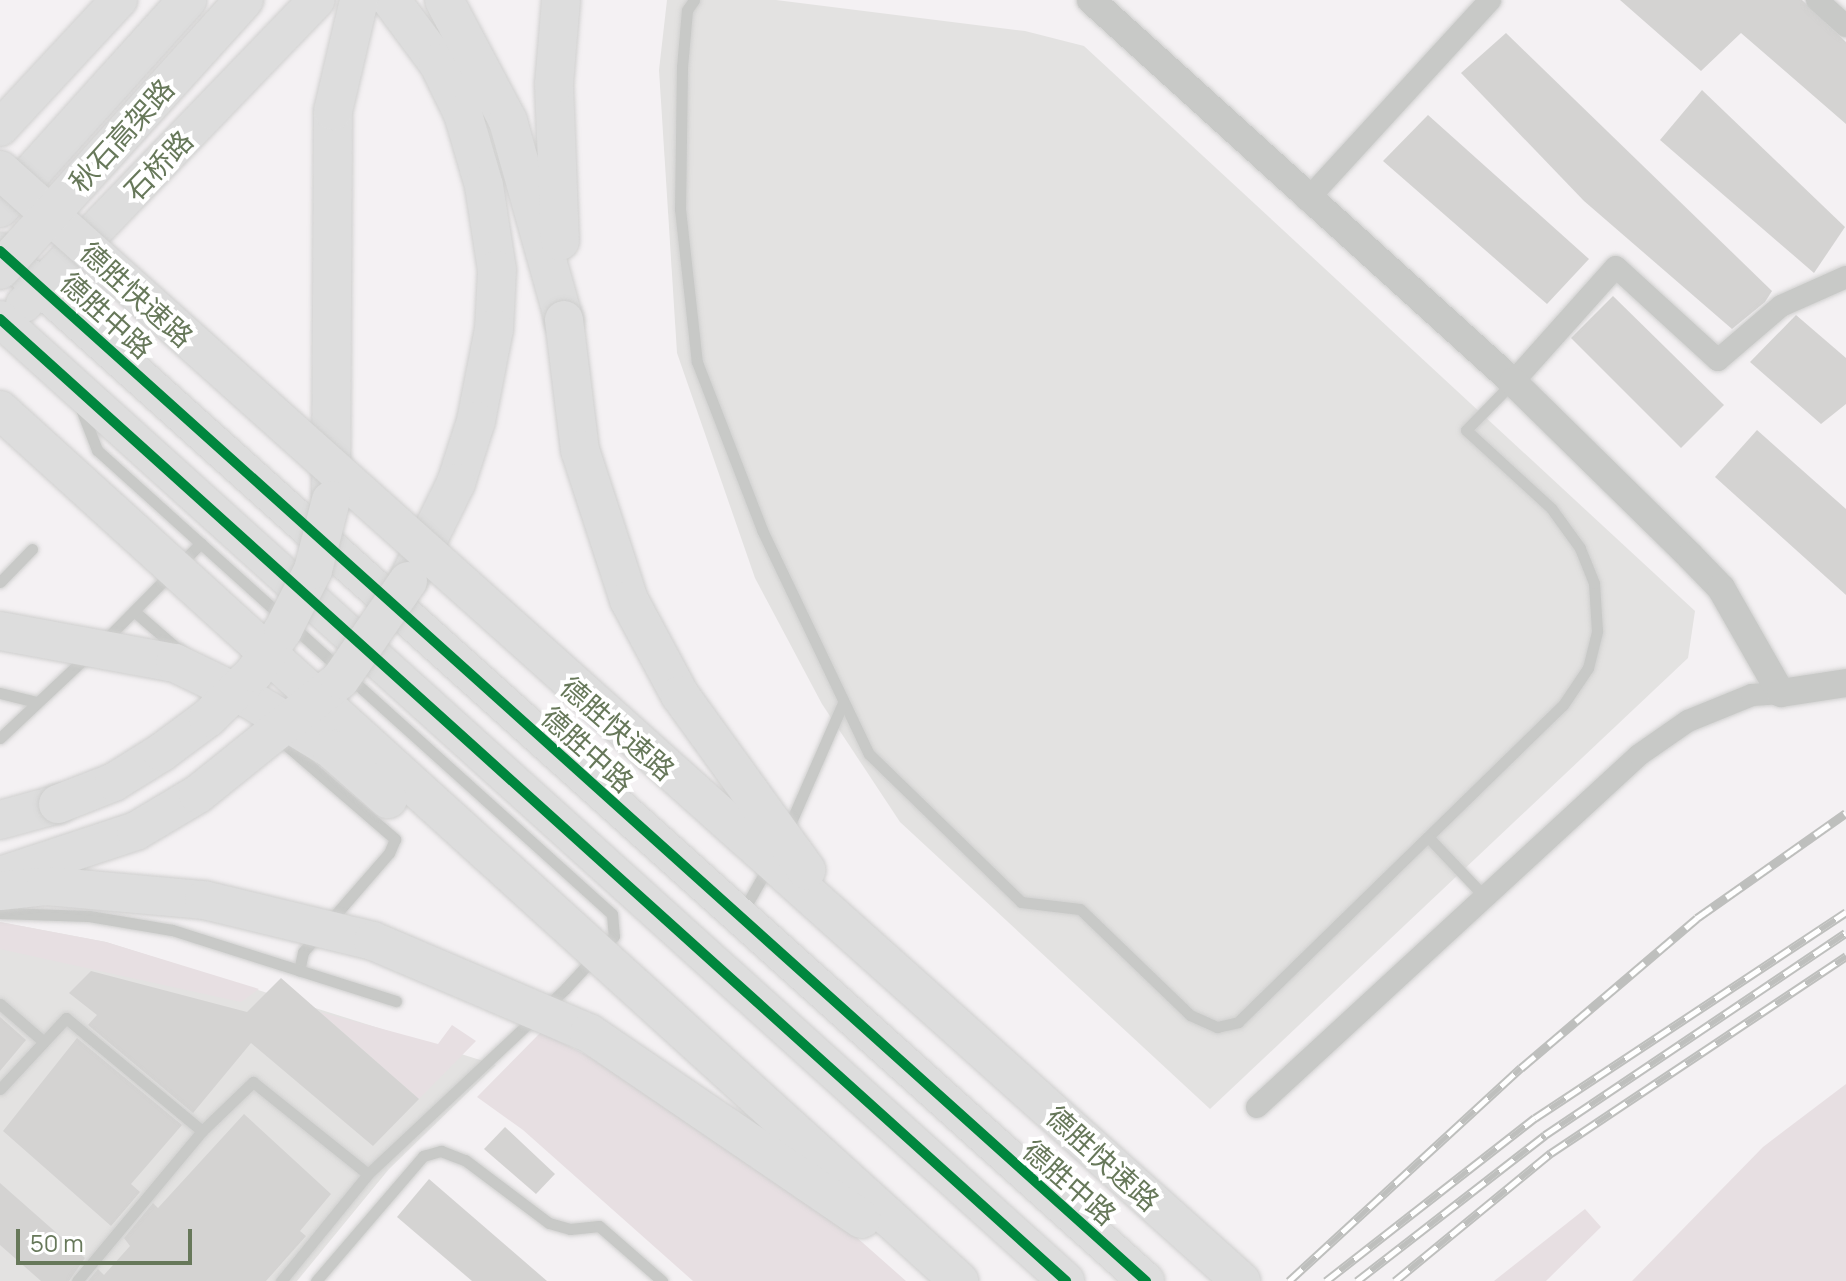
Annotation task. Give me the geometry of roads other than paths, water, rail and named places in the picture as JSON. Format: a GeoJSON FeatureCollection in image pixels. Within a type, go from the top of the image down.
{"type":"FeatureCollection","features":[{"type":"Feature","properties":{"kind":"highway","name":"秋石高架路"},"geometry":{"type":"LineString","coordinates":[[0,208],[187,0]]}},
{"type":"Feature","properties":{"kind":"highway","name":"秋石高架路"},"geometry":{"type":"LineString","coordinates":[[0,270],[244,0]]}},
{"type":"Feature","properties":{"kind":"highway"},"geometry":{"type":"LineString","coordinates":[[0,820],[114,782],[208,718],[254,673],[283,630],[313,570],[331,500],[333,111],[359,0]]}},
{"type":"Feature","properties":{"kind":"highway"},"geometry":{"type":"LineString","coordinates":[[0,876],[136,831],[198,794],[340,680],[408,581],[456,483],[485,375],[497,270],[484,186],[463,114],[438,63],[391,0]]}},
{"type":"Feature","properties":{"kind":"highway"},"geometry":{"type":"LineString","coordinates":[[444,0],[508,121],[564,320]]}},
{"type":"Feature","properties":{"kind":"highway"},"geometry":{"type":"LineString","coordinates":[[561,0],[555,155],[564,320],[580,450],[629,600],[724,761],[871,950]]}},
{"type":"Feature","properties":{"kind":"highway","name":"德胜快速路"},"geometry":{"type":"LineString","coordinates":[[0,170],[1241,1281]]}},
{"type":"Feature","properties":{"kind":"highway"},"geometry":{"type":"LineString","coordinates":[[0,410],[686,1029],[959,1281]]}},
{"type":"Feature","properties":{"kind":"highway"},"geometry":{"type":"LineString","coordinates":[[0,631],[175,663],[249,699],[331,749],[578,966],[686,1029]]}},
{"type":"Feature","properties":{"kind":"highway"},"geometry":{"type":"LineString","coordinates":[[0,891],[46,886],[204,900],[373,941],[487,987],[589,1033],[949,1281]]}},
{"type":"Feature","properties":{"kind":"main road"},"geometry":{"type":"LineString","coordinates":[[0,128],[119,0]]}},
{"type":"Feature","properties":{"kind":"main road","name":"石桥路"},"geometry":{"type":"LineString","coordinates":[[2,325],[317,0]]}},
{"type":"Feature","properties":{"kind":"main road","name":"德胜中路"},"geometry":{"type":"LineString","coordinates":[[0,251],[1146,1281]]}},
{"type":"Feature","properties":{"kind":"main road"},"geometry":{"type":"LineString","coordinates":[[2,325],[1066,1281]]}},
{"type":"Feature","properties":{"kind":"street"},"geometry":{"type":"LineString","coordinates":[[1091,0],[1307,200],[1513,382],[1721,588],[1781,693]]}},
{"type":"Feature","properties":{"kind":"street"},"geometry":{"type":"LineString","coordinates":[[1307,200],[1490,0]]}},
{"type":"Feature","properties":{"kind":"street"},"geometry":{"type":"LineString","coordinates":[[1817,0],[1846,26]]}},
{"type":"Feature","properties":{"kind":"street"},"geometry":{"type":"LineString","coordinates":[[1513,382],[1616,267],[1718,360],[1781,306],[1846,277]]}},
{"type":"Feature","properties":{"kind":"street"},"geometry":{"type":"LineString","coordinates":[[1257,1107],[1639,755],[1688,721],[1752,695],[1846,683]]}},
{"type":"Feature","properties":{"kind":"lane"},"geometry":{"type":"LineString","coordinates":[[694,0],[687,10],[682,67],[680,209],[697,362],[762,530],[843,703],[869,754],[1021,902],[1080,909],[1190,1015],[1217,1027],[1238,1022],[1563,705],[1588,668],[1597,631],[1594,583],[1580,548],[1551,508],[1466,430],[1513,382]]}},
{"type":"Feature","properties":{"kind":"lane"},"geometry":{"type":"LineString","coordinates":[[72,386],[97,450],[612,914],[614,936],[565,989],[368,1174],[281,1281]]}},
{"type":"Feature","properties":{"kind":"lane"},"geometry":{"type":"LineString","coordinates":[[0,738],[135,612],[201,543]]}},
{"type":"Feature","properties":{"kind":"lane"},"geometry":{"type":"LineString","coordinates":[[0,582],[32,549]]}},
{"type":"Feature","properties":{"kind":"lane"},"geometry":{"type":"LineString","coordinates":[[135,612],[395,839],[389,853],[303,952],[299,971]]}},
{"type":"Feature","properties":{"kind":"lane"},"geometry":{"type":"LineString","coordinates":[[0,693],[37,702]]}},
{"type":"Feature","properties":{"kind":"lane"},"geometry":{"type":"LineString","coordinates":[[740,918],[793,821],[843,703]]}},
{"type":"Feature","properties":{"kind":"lane"},"geometry":{"type":"LineString","coordinates":[[1428,837],[1484,896]]}},
{"type":"Feature","properties":{"kind":"lane"},"geometry":{"type":"LineString","coordinates":[[0,913],[89,916],[172,930],[396,1001]]}},
{"type":"Feature","properties":{"kind":"lane"},"geometry":{"type":"LineString","coordinates":[[0,1004],[44,1042]]}},
{"type":"Feature","properties":{"kind":"lane"},"geometry":{"type":"LineString","coordinates":[[0,1089],[66,1018],[202,1131]]}},
{"type":"Feature","properties":{"kind":"lane"},"geometry":{"type":"LineString","coordinates":[[77,1281],[202,1131],[253,1082],[368,1174]]}},
{"type":"Feature","properties":{"kind":"lane"},"geometry":{"type":"LineString","coordinates":[[316,1281],[423,1156],[441,1151],[465,1160],[549,1223],[570,1229],[599,1226],[662,1281]]}},
{"type":"Feature","properties":{"kind":"railway"},"geometry":{"type":"LineString","coordinates":[[1289,1281],[1521,1068],[1697,918],[1846,813]]}},
{"type":"Feature","properties":{"kind":"railway"},"geometry":{"type":"LineString","coordinates":[[1326,1281],[1535,1118],[1846,912]]}},
{"type":"Feature","properties":{"kind":"railway"},"geometry":{"type":"LineString","coordinates":[[1357,1281],[1545,1135],[1846,933]]}},
{"type":"Feature","properties":{"kind":"railway"},"geometry":{"type":"LineString","coordinates":[[1395,1281],[1551,1153],[1846,956]]}}]}
